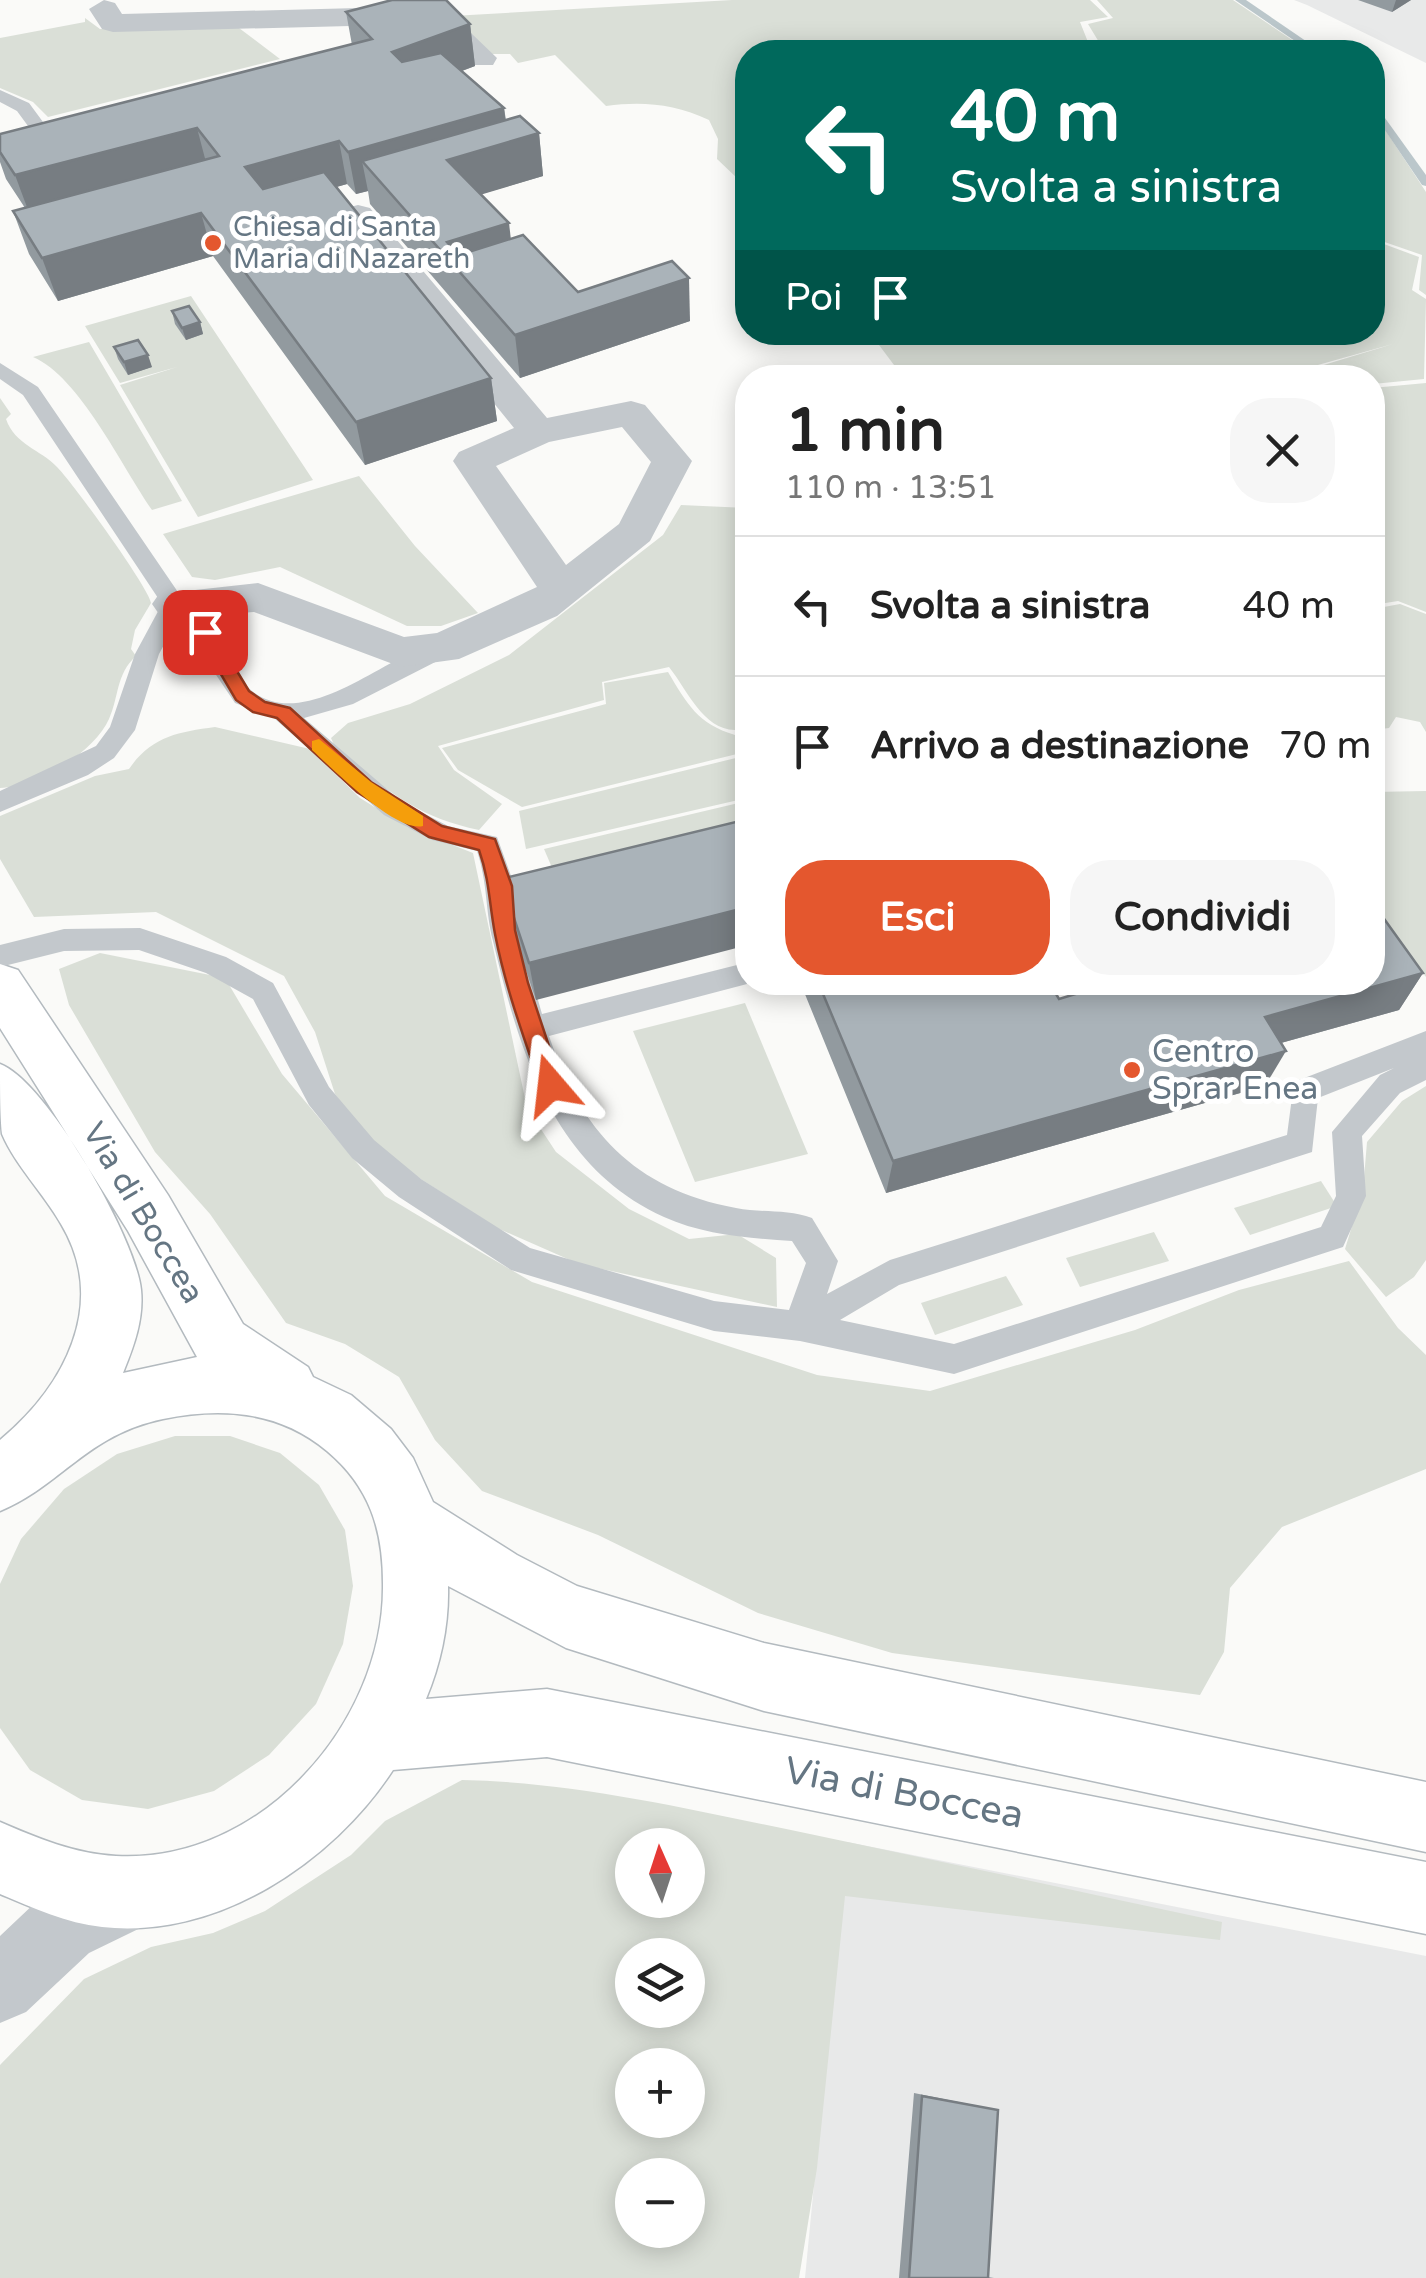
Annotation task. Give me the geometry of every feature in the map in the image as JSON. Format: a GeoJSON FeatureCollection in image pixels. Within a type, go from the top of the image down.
{"type":"FeatureCollection","features":[{"type":"Feature","properties":{"kind":"main road","name":"Via di Boccea"},"geometry":{"type":"LineString","coordinates":[[0,985],[148,1212],[222,1344],[319,1408]]}},
{"type":"Feature","properties":{"kind":"main road","name":"Via di Boccea"},"geometry":{"type":"LineString","coordinates":[[0,1086],[102,1243],[116,1299],[97,1374],[18,1463]]}},
{"type":"Feature","properties":{"kind":"main road"},"geometry":{"type":"LineString","coordinates":[[0,1858],[62,1886],[138,1892],[209,1878],[276,1844],[334,1796],[378,1737],[410,1664],[421,1592],[412,1524],[391,1476],[359,1437],[319,1408],[253,1384],[180,1384],[106,1405],[18,1463]]}},
{"type":"Feature","properties":{"kind":"main road"},"geometry":{"type":"LineString","coordinates":[[412,1524],[494,1578],[566,1615],[764,1677],[1426,1817]]}},
{"type":"Feature","properties":{"kind":"main road","name":"Via di Boccea"},"geometry":{"type":"LineString","coordinates":[[378,1737],[547,1723],[1426,1898]]}},
{"type":"Feature","properties":{"kind":"street"},"geometry":{"type":"LineString","coordinates":[[104,9],[112,23],[435,15],[482,58]]}},
{"type":"Feature","properties":{"kind":"street"},"geometry":{"type":"LineString","coordinates":[[358,215],[538,432]]}},
{"type":"Feature","properties":{"kind":"street"},"geometry":{"type":"LineString","coordinates":[[182,604],[258,597],[401,652],[443,648],[542,606],[636,532],[672,460],[631,413],[538,432],[473,461],[562,590]]}},
{"type":"Feature","properties":{"kind":"street"},"geometry":{"type":"LineString","coordinates":[[0,1986],[63,1927],[138,1892]]}},
{"type":"Feature","properties":{"kind":"lane"},"geometry":{"type":"LineString","coordinates":[[0,95],[23,107],[34,122]]}},
{"type":"Feature","properties":{"kind":"lane"},"geometry":{"type":"LineString","coordinates":[[0,369],[31,391],[242,696],[260,707],[283,713],[364,787],[409,817],[436,832],[488,844],[502,886],[504,930],[517,983],[551,1085],[573,1126],[634,1183],[673,1207],[739,1223],[801,1228],[822,1262],[800,1326]]}},
{"type":"Feature","properties":{"kind":"lane"},"geometry":{"type":"LineString","coordinates":[[0,802],[79,768],[105,752],[122,730],[147,654],[182,604]]}},
{"type":"Feature","properties":{"kind":"lane"},"geometry":{"type":"LineString","coordinates":[[283,713],[366,690],[443,648]]}},
{"type":"Feature","properties":{"kind":"lane"},"geometry":{"type":"LineString","coordinates":[[0,956],[64,940],[140,939],[216,965],[263,992],[319,1096],[363,1149],[410,1188],[522,1260],[714,1316],[800,1326],[954,1359],[1332,1237],[1350,1196],[1348,1132],[1390,1084],[1426,1066]]}},
{"type":"Feature","properties":{"kind":"lane"},"geometry":{"type":"LineString","coordinates":[[533,1028],[735,977]]}},
{"type":"Feature","properties":{"kind":"lane"},"geometry":{"type":"LineString","coordinates":[[800,1326],[890,1274],[1302,1143],[1304,1090],[1426,1043]]}},
{"type":"Feature","properties":{"kind":"shaded area"},"geometry":{"type":"Polygon","coordinates":[[[732,0],[1090,0],[1108,17],[1080,22],[1087,40],[735,40],[735,176],[717,159],[718,139],[709,120],[658,105],[606,106],[555,55],[518,63],[510,54],[491,54],[452,16],[732,0]]]}},
{"type":"Feature","properties":{"kind":"shaded area"},"geometry":{"type":"Polygon","coordinates":[[[1097,0],[1233,0],[1292,40],[1098,40],[1088,24],[1113,18],[1097,0]]]}},
{"type":"Feature","properties":{"kind":"shaded area"},"geometry":{"type":"Polygon","coordinates":[[[1294,0],[1426,0],[1426,63],[1385,40],[1294,0]]]}},
{"type":"Feature","properties":{"kind":"shaded area"},"geometry":{"type":"Polygon","coordinates":[[[85,18],[100,29],[235,25],[280,59],[48,117],[33,102],[0,88],[0,38],[85,22],[85,18]]]}},
{"type":"Feature","properties":{"kind":"shaded area"},"geometry":{"type":"Polygon","coordinates":[[[1385,130],[1426,192],[1426,295],[1419,290],[1422,255],[1385,242],[1385,130]]]}},
{"type":"Feature","properties":{"kind":"shaded area"},"geometry":{"type":"Polygon","coordinates":[[[1385,244],[1419,257],[1412,290],[1426,299],[1424,379],[1385,383],[1385,365],[1324,365],[1393,344],[1318,365],[894,365],[879,345],[1385,345],[1385,244]]]}},
{"type":"Feature","properties":{"kind":"shaded area"},"geometry":{"type":"Polygon","coordinates":[[[191,296],[313,480],[198,517],[120,385],[177,367],[120,383],[85,326],[191,296]]]}},
{"type":"Feature","properties":{"kind":"shaded area"},"geometry":{"type":"Polygon","coordinates":[[[89,342],[182,501],[152,510],[83,402],[50,367],[33,357],[89,342]]]}},
{"type":"Feature","properties":{"kind":"shaded area"},"geometry":{"type":"Polygon","coordinates":[[[1426,383],[1426,612],[1398,601],[1385,603],[1385,387],[1426,383]]]}},
{"type":"Feature","properties":{"kind":"shaded area"},"geometry":{"type":"Polygon","coordinates":[[[0,398],[11,414],[6,419],[15,435],[66,477],[125,558],[151,603],[135,630],[131,649],[136,656],[125,670],[101,732],[77,756],[46,775],[0,788],[0,398]]]}},
{"type":"Feature","properties":{"kind":"shaded area"},"geometry":{"type":"Polygon","coordinates":[[[359,476],[415,546],[478,613],[441,626],[407,626],[280,567],[215,580],[192,577],[163,534],[359,476]]]}},
{"type":"Feature","properties":{"kind":"shaded area"},"geometry":{"type":"Polygon","coordinates":[[[681,505],[735,507],[735,730],[710,721],[669,667],[602,682],[604,700],[438,746],[454,770],[502,804],[479,830],[419,809],[386,789],[336,749],[331,738],[348,723],[410,704],[509,655],[663,535],[681,505]]]}},
{"type":"Feature","properties":{"kind":"shaded area"},"geometry":{"type":"Polygon","coordinates":[[[1400,604],[1426,614],[1426,732],[1420,722],[1396,717],[1385,728],[1385,607],[1400,604]]]}},
{"type":"Feature","properties":{"kind":"shaded area"},"geometry":{"type":"Polygon","coordinates":[[[668,672],[703,719],[735,735],[735,754],[522,807],[458,770],[442,748],[606,704],[604,683],[668,672]]]}},
{"type":"Feature","properties":{"kind":"shaded area"},"geometry":{"type":"Polygon","coordinates":[[[215,727],[310,749],[360,798],[407,827],[473,853],[527,1108],[556,1152],[629,1209],[689,1239],[737,1234],[776,1258],[777,1307],[579,1264],[497,1228],[371,1147],[335,1094],[315,1032],[284,976],[156,912],[34,917],[0,859],[0,816],[95,776],[129,769],[146,750],[166,738],[215,727]]]}},
{"type":"Feature","properties":{"kind":"shaded area"},"geometry":{"type":"Polygon","coordinates":[[[735,758],[735,801],[526,849],[519,811],[735,758]]]}},
{"type":"Feature","properties":{"kind":"shaded area"},"geometry":{"type":"Polygon","coordinates":[[[1426,791],[1426,977],[1385,927],[1385,792],[1426,791]]]}},
{"type":"Feature","properties":{"kind":"shaded area"},"geometry":{"type":"Polygon","coordinates":[[[735,804],[735,855],[553,870],[544,849],[735,804]]]}},
{"type":"Feature","properties":{"kind":"shaded area"},"geometry":{"type":"Polygon","coordinates":[[[100,953],[225,978],[282,1074],[385,1196],[532,1282],[817,1375],[930,1391],[1135,1330],[1239,1290],[1349,1261],[1398,1328],[1426,1355],[1426,1469],[1282,1527],[1230,1588],[1224,1652],[1200,1695],[892,1653],[758,1613],[598,1535],[482,1491],[435,1440],[399,1377],[345,1344],[286,1323],[210,1214],[155,1152],[69,1005],[59,969],[100,953]]]}},
{"type":"Feature","properties":{"kind":"shaded area"},"geometry":{"type":"Polygon","coordinates":[[[745,1003],[808,1154],[695,1182],[633,1031],[745,1003]]]}},
{"type":"Feature","properties":{"kind":"shaded area"},"geometry":{"type":"Polygon","coordinates":[[[1426,1086],[1426,1260],[1414,1277],[1386,1297],[1345,1249],[1363,1190],[1367,1142],[1402,1101],[1426,1086]]]}},
{"type":"Feature","properties":{"kind":"shaded area"},"geometry":{"type":"Polygon","coordinates":[[[1321,1181],[1337,1206],[1250,1235],[1234,1208],[1321,1181]]]}},
{"type":"Feature","properties":{"kind":"shaded area"},"geometry":{"type":"Polygon","coordinates":[[[1154,1232],[1169,1261],[1080,1287],[1066,1258],[1154,1232]]]}},
{"type":"Feature","properties":{"kind":"shaded area"},"geometry":{"type":"Polygon","coordinates":[[[1006,1276],[1023,1305],[935,1335],[921,1303],[1006,1276]]]}},
{"type":"Feature","properties":{"kind":"shaded area"},"geometry":{"type":"Polygon","coordinates":[[[175,1436],[230,1436],[280,1453],[319,1485],[345,1530],[353,1586],[343,1644],[316,1704],[269,1755],[214,1791],[148,1809],[82,1800],[30,1770],[0,1728],[0,1584],[21,1539],[64,1489],[117,1454],[175,1436]]]}},
{"type":"Feature","properties":{"kind":"shaded area"},"geometry":{"type":"Polygon","coordinates":[[[462,1780],[503,1782],[586,1791],[710,1813],[1222,1922],[1220,1940],[845,1896],[817,2168],[799,2278],[0,2278],[0,2065],[84,1979],[151,1947],[213,1933],[265,1911],[351,1855],[385,1821],[462,1780]]]}},
{"type":"Feature","properties":{"kind":"shaded area"},"geometry":{"type":"Polygon","coordinates":[[[847,1842],[1426,1956],[1426,2278],[805,2278],[847,1842]]]}},
{"type":"Feature","properties":{"kind":"building"},"geometry":{"type":"Polygon","coordinates":[[[392,0],[446,0],[470,24],[392,52],[402,62],[441,53],[504,108],[348,152],[339,141],[245,167],[263,189],[324,172],[491,378],[356,422],[201,213],[42,258],[13,211],[219,156],[197,128],[15,175],[0,152],[0,134],[372,39],[346,12],[392,0]]]}},
{"type":"Feature","properties":{"kind":"building"},"geometry":{"type":"Polygon","coordinates":[[[520,116],[539,133],[447,160],[509,223],[447,242],[459,255],[523,235],[578,292],[672,261],[689,278],[515,335],[362,161],[520,116]]]}},
{"type":"Feature","properties":{"kind":"building"},"geometry":{"type":"Polygon","coordinates":[[[189,306],[200,322],[182,328],[172,311],[189,306]]]}},
{"type":"Feature","properties":{"kind":"building"},"geometry":{"type":"Polygon","coordinates":[[[138,340],[148,355],[124,362],[114,347],[138,340]]]}},
{"type":"Feature","properties":{"kind":"building"},"geometry":{"type":"Polygon","coordinates":[[[735,822],[735,910],[529,963],[501,879],[735,822]]]}},
{"type":"Feature","properties":{"kind":"building"},"geometry":{"type":"Polygon","coordinates":[[[1385,920],[1423,973],[1385,984],[1385,920]]]}},
{"type":"Feature","properties":{"kind":"building"},"geometry":{"type":"Polygon","coordinates":[[[823,995],[1057,995],[1059,999],[1072,995],[1344,995],[1265,1017],[1286,1051],[893,1161],[823,995]]]}},
{"type":"Feature","properties":{"kind":"building"},"geometry":{"type":"Polygon","coordinates":[[[922,2096],[998,2110],[988,2278],[909,2278],[922,2096]]]}},
{"type":"Feature","properties":{"kind":"waterway"},"geometry":{"type":"LineString","coordinates":[[1240,0],[1299,40]]}},
{"type":"Feature","properties":{"kind":"waterway"},"geometry":{"type":"LineString","coordinates":[[1385,122],[1426,183]]}},
{"type":"Feature","properties":{"kind":"slow traffic"},"geometry":{"type":"LineString","coordinates":[[319,745],[364,787],[416,821]]}},
{"type":"Feature","properties":{"kind":"place","name":"Chiesa di Santa Maria di Nazareth"},"geometry":{"type":"Point","coordinates":[213,243]}},
{"type":"Feature","properties":{"kind":"place","name":"Centro Sprar Enea"},"geometry":{"type":"Point","coordinates":[1132,1070]}},
{"type":"Feature","properties":{"kind":"route"},"geometry":{"type":"LineString","coordinates":[[205,632],[242,696],[260,707],[283,713],[364,787],[409,817],[436,832],[488,844],[502,886],[504,930],[517,983],[551,1085]]}}]}
